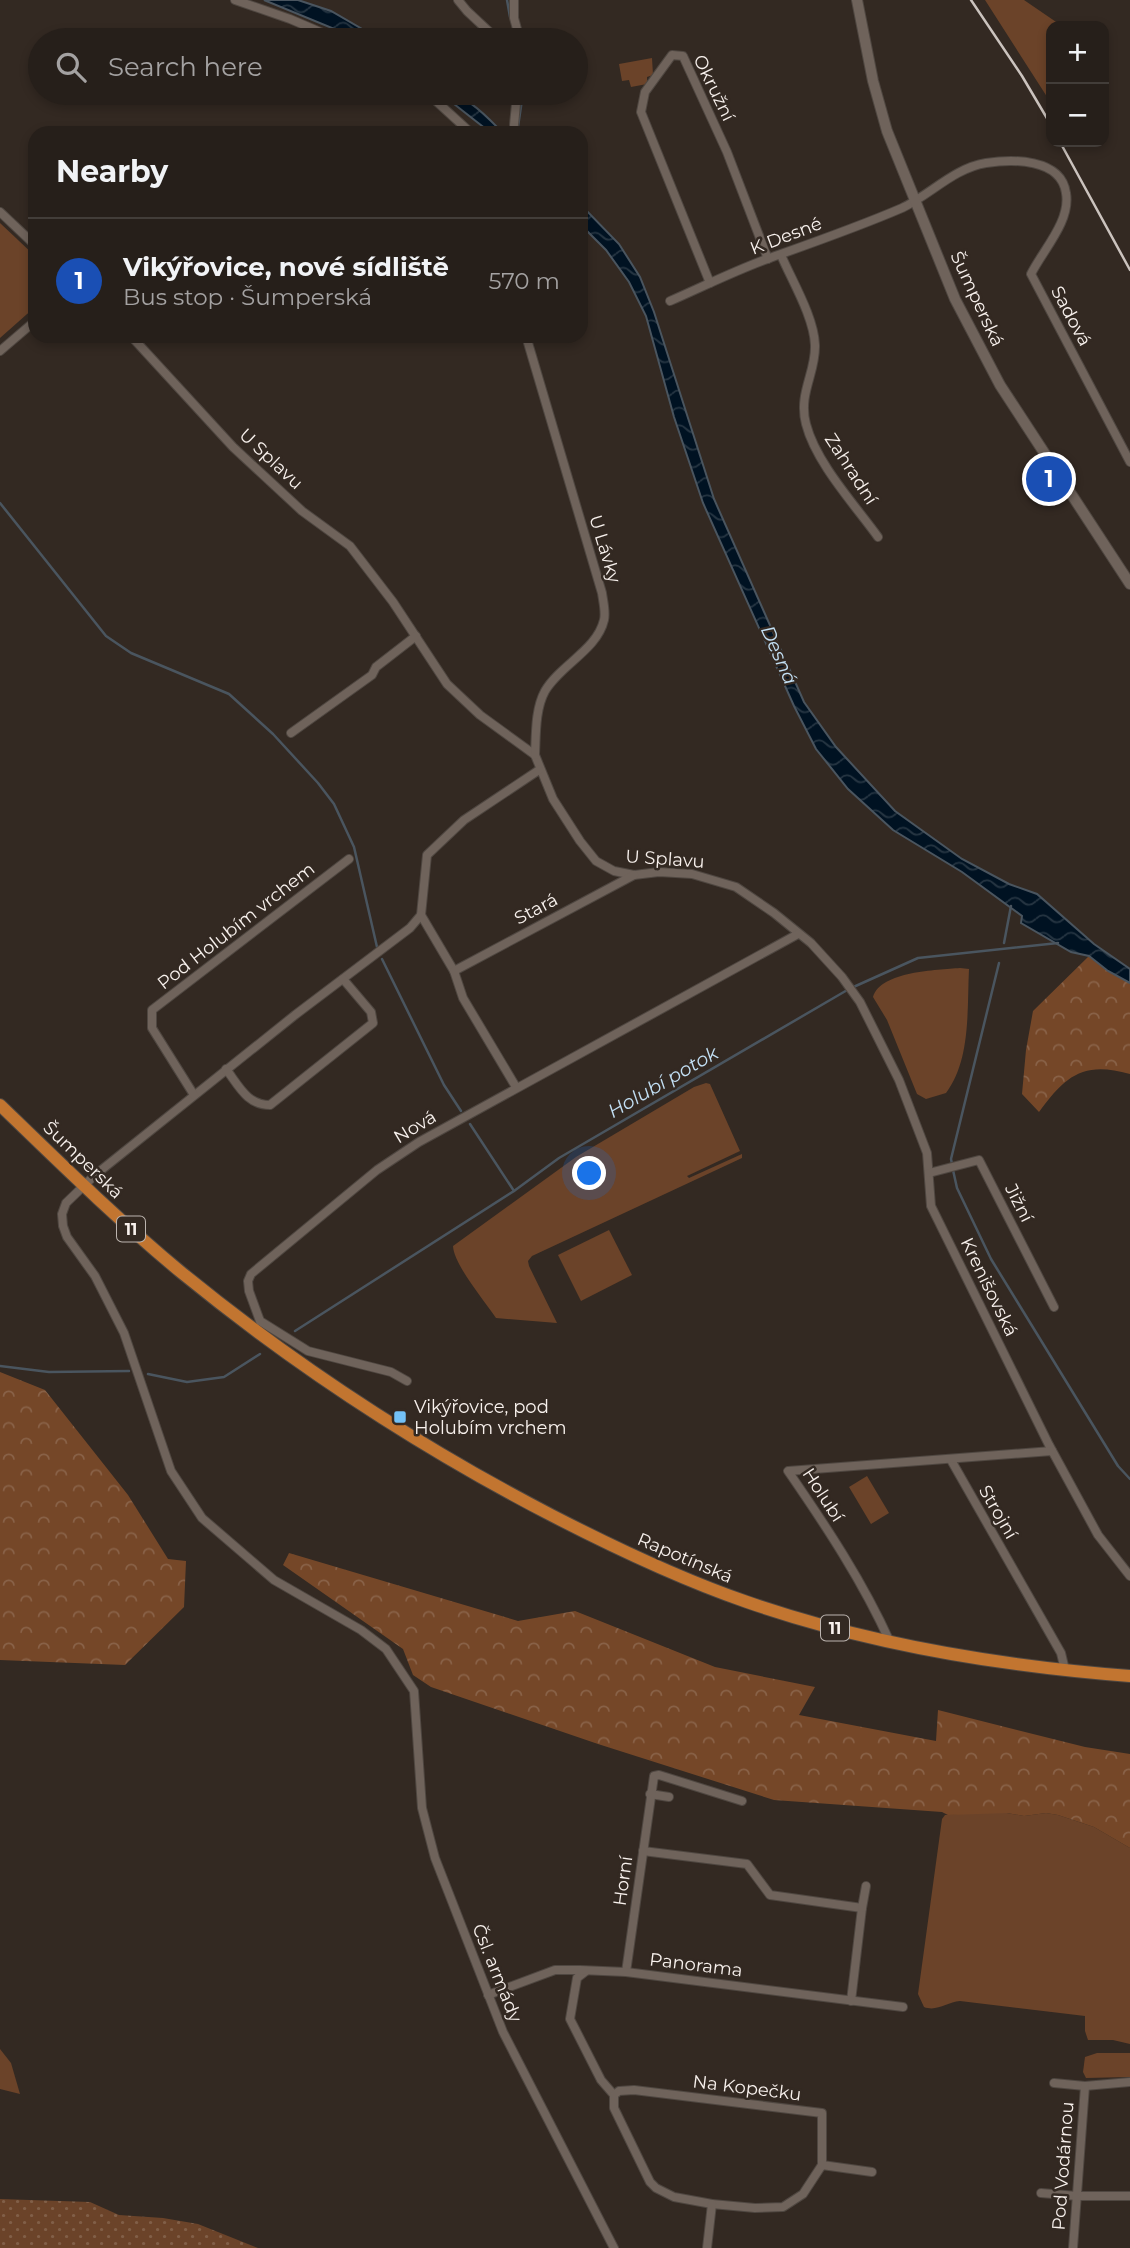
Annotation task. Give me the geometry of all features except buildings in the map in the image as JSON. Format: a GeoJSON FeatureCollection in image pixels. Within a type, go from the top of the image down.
{"type":"FeatureCollection","features":[{"type":"Feature","properties":{"kind":"main road","name":"Šumperská"},"geometry":{"type":"LineString","coordinates":[[0,1105],[82,1185],[181,1272],[274,1345]]}},
{"type":"Feature","properties":{"kind":"main road","name":"Rapotínská"},"geometry":{"type":"LineString","coordinates":[[274,1345],[430,1449],[525,1501],[616,1548],[744,1601],[818,1624],[890,1642],[982,1660],[1130,1676]]}},
{"type":"Feature","properties":{"kind":"street"},"geometry":{"type":"LineString","coordinates":[[236,0],[311,28]]}},
{"type":"Feature","properties":{"kind":"street"},"geometry":{"type":"LineString","coordinates":[[458,0],[485,28]]}},
{"type":"Feature","properties":{"kind":"street"},"geometry":{"type":"LineString","coordinates":[[514,0],[517,28]]}},
{"type":"Feature","properties":{"kind":"street","name":"Šumperská"},"geometry":{"type":"LineString","coordinates":[[857,0],[873,81],[887,131],[954,299],[985,359],[1130,584]]}},
{"type":"Feature","properties":{"kind":"street","name":"Okružní"},"geometry":{"type":"LineString","coordinates":[[710,283],[640,112],[645,92],[672,55],[683,56],[727,152],[768,259]]}},
{"type":"Feature","properties":{"kind":"street"},"geometry":{"type":"LineString","coordinates":[[440,105],[463,126]]}},
{"type":"Feature","properties":{"kind":"street"},"geometry":{"type":"LineString","coordinates":[[514,125],[516,105]]}},
{"type":"Feature","properties":{"kind":"street","name":"Sadová"},"geometry":{"type":"LineString","coordinates":[[914,202],[948,179],[983,163],[1020,161],[1040,164],[1060,177],[1066,190],[1067,205],[1062,220],[1031,274],[1130,462]]}},
{"type":"Feature","properties":{"kind":"street","name":"K Desné"},"geometry":{"type":"LineString","coordinates":[[670,301],[914,202]]}},
{"type":"Feature","properties":{"kind":"street"},"geometry":{"type":"LineString","coordinates":[[0,212],[28,238]]}},
{"type":"Feature","properties":{"kind":"street","name":"Zahradní"},"geometry":{"type":"LineString","coordinates":[[781,255],[813,331],[815,348],[803,395],[806,424],[821,458],[878,537]]}},
{"type":"Feature","properties":{"kind":"street"},"geometry":{"type":"LineString","coordinates":[[0,351],[28,327]]}},
{"type":"Feature","properties":{"kind":"street","name":"U Splavu"},"geometry":{"type":"LineString","coordinates":[[137,343],[233,447],[302,510],[350,546],[394,602],[447,684],[480,715],[535,755],[553,799],[596,862],[614,871],[634,875],[659,872],[692,874],[736,887],[811,943],[857,997]]}},
{"type":"Feature","properties":{"kind":"street","name":"U Lávky"},"geometry":{"type":"LineString","coordinates":[[528,343],[602,593],[605,619],[585,649],[546,688],[537,720],[535,755]]}},
{"type":"Feature","properties":{"kind":"street"},"geometry":{"type":"LineString","coordinates":[[291,733],[372,675],[376,667],[416,636]]}},
{"type":"Feature","properties":{"kind":"street"},"geometry":{"type":"LineString","coordinates":[[82,1185],[226,1069],[410,928],[421,915],[427,855],[464,820],[539,770]]}},
{"type":"Feature","properties":{"kind":"street","name":"Pod Holubím vrchem"},"geometry":{"type":"LineString","coordinates":[[194,1095],[152,1028],[152,1010],[349,859]]}},
{"type":"Feature","properties":{"kind":"street","name":"Stará"},"geometry":{"type":"LineString","coordinates":[[454,971],[634,875]]}},
{"type":"Feature","properties":{"kind":"street"},"geometry":{"type":"LineString","coordinates":[[421,915],[454,971],[463,998],[516,1087]]}},
{"type":"Feature","properties":{"kind":"street","name":"Nová"},"geometry":{"type":"LineString","coordinates":[[407,1381],[391,1372],[302,1349],[260,1321],[248,1281],[257,1269],[377,1170],[419,1142],[798,934]]}},
{"type":"Feature","properties":{"kind":"street"},"geometry":{"type":"LineString","coordinates":[[226,1069],[250,1101],[270,1105],[373,1023],[371,1012],[343,979]]}},
{"type":"Feature","properties":{"kind":"street","name":"Krenišovská"},"geometry":{"type":"LineString","coordinates":[[857,997],[900,1080],[927,1153],[931,1206],[1052,1451],[1098,1535],[1130,1577]]}},
{"type":"Feature","properties":{"kind":"street","name":"Jižní"},"geometry":{"type":"LineString","coordinates":[[929,1172],[979,1160],[1054,1307]]}},
{"type":"Feature","properties":{"kind":"street","name":"Čsl. armády"},"geometry":{"type":"LineString","coordinates":[[82,1185],[64,1208],[62,1222],[65,1233],[107,1296],[124,1333],[171,1471],[202,1518],[246,1558],[274,1580],[361,1630],[386,1649],[414,1691],[422,1808],[435,1858],[503,2032],[614,2248]]}},
{"type":"Feature","properties":{"kind":"street","name":"Strojní"},"geometry":{"type":"LineString","coordinates":[[1052,1451],[951,1460],[1061,1653],[1065,1670]]}},
{"type":"Feature","properties":{"kind":"street","name":"Holubí"},"geometry":{"type":"LineString","coordinates":[[890,1642],[876,1609],[788,1471],[951,1460]]}},
{"type":"Feature","properties":{"kind":"street"},"geometry":{"type":"LineString","coordinates":[[669,1797],[650,1794],[654,1776],[659,1775],[742,1801]]}},
{"type":"Feature","properties":{"kind":"street","name":"Horní"},"geometry":{"type":"LineString","coordinates":[[626,1972],[650,1794]]}},
{"type":"Feature","properties":{"kind":"street"},"geometry":{"type":"LineString","coordinates":[[643,1851],[747,1864],[770,1895],[862,1908]]}},
{"type":"Feature","properties":{"kind":"street"},"geometry":{"type":"LineString","coordinates":[[852,2001],[866,1885]]}},
{"type":"Feature","properties":{"kind":"street","name":"Panorama"},"geometry":{"type":"LineString","coordinates":[[488,1995],[555,1970],[626,1972],[903,2007]]}},
{"type":"Feature","properties":{"kind":"street"},"geometry":{"type":"LineString","coordinates":[[586,1971],[577,1978],[570,2019],[601,2080],[614,2095],[614,2108],[650,2182],[656,2188],[674,2197],[712,2204],[755,2208],[783,2207],[803,2194],[822,2165],[872,2172]]}},
{"type":"Feature","properties":{"kind":"street"},"geometry":{"type":"LineString","coordinates":[[1054,2083],[1085,2087],[1130,2082]]}},
{"type":"Feature","properties":{"kind":"street","name":"Pod Vodárnou"},"geometry":{"type":"LineString","coordinates":[[1073,2248],[1085,2087]]}},
{"type":"Feature","properties":{"kind":"street","name":"Na Kopečku"},"geometry":{"type":"LineString","coordinates":[[614,2095],[619,2091],[634,2090],[822,2113],[822,2165]]}},
{"type":"Feature","properties":{"kind":"street"},"geometry":{"type":"LineString","coordinates":[[1041,2193],[1130,2196]]}},
{"type":"Feature","properties":{"kind":"street"},"geometry":{"type":"LineString","coordinates":[[707,2248],[712,2204]]}},
{"type":"Feature","properties":{"kind":"shaded area"},"geometry":{"type":"Polygon","coordinates":[[[985,0],[1024,0],[1055,21],[1046,21],[1046,95],[985,0]]]}},
{"type":"Feature","properties":{"kind":"shaded area"},"geometry":{"type":"Polygon","coordinates":[[[652,58],[653,75],[647,77],[647,84],[631,87],[629,80],[622,81],[619,64],[652,58]]]}},
{"type":"Feature","properties":{"kind":"shaded area"},"geometry":{"type":"Polygon","coordinates":[[[0,223],[28,249],[28,313],[0,338],[0,223]]]}},
{"type":"Feature","properties":{"kind":"shaded area"},"geometry":{"type":"Polygon","coordinates":[[[969,969],[964,1050],[954,1080],[946,1093],[926,1099],[917,1094],[887,1020],[873,997],[878,988],[898,977],[924,971],[969,969]]]}},
{"type":"Feature","properties":{"kind":"shaded area"},"geometry":{"type":"Polygon","coordinates":[[[710,1084],[740,1151],[687,1176],[689,1178],[742,1154],[742,1158],[532,1256],[528,1261],[529,1266],[557,1323],[496,1318],[458,1263],[453,1246],[576,1157],[694,1087],[710,1084]]]}},
{"type":"Feature","properties":{"kind":"shaded area"},"geometry":{"type":"Polygon","coordinates":[[[609,1230],[632,1275],[581,1301],[558,1255],[609,1230]]]}},
{"type":"Feature","properties":{"kind":"shaded area"},"geometry":{"type":"Polygon","coordinates":[[[867,1476],[889,1513],[871,1524],[849,1487],[867,1476]]]}},
{"type":"Feature","properties":{"kind":"shaded area"},"geometry":{"type":"Polygon","coordinates":[[[945,1815],[1058,1815],[1094,1827],[1130,1848],[1130,2044],[1113,2040],[1088,2040],[1085,2016],[960,2001],[938,2008],[924,2007],[918,1994],[942,1819],[945,1815]]]}},
{"type":"Feature","properties":{"kind":"shaded area"},"geometry":{"type":"Polygon","coordinates":[[[0,2049],[11,2063],[20,2094],[0,2089],[0,2049]]]}},
{"type":"Feature","properties":{"kind":"shaded area"},"geometry":{"type":"Polygon","coordinates":[[[1097,2053],[1130,2053],[1130,2077],[1086,2078],[1083,2072],[1085,2057],[1097,2053]]]}},
{"type":"Feature","properties":{"kind":"shaded area"},"geometry":{"type":"Polygon","coordinates":[[[0,2199],[90,2202],[119,2215],[198,2224],[258,2248],[0,2248],[0,2199]]]}},
{"type":"Feature","properties":{"kind":"green space"},"geometry":{"type":"Polygon","coordinates":[[[1089,956],[1130,983],[1130,1074],[1100,1069],[1077,1074],[1058,1089],[1039,1112],[1022,1094],[1033,1011],[1089,956]]]}},
{"type":"Feature","properties":{"kind":"green space"},"geometry":{"type":"Polygon","coordinates":[[[0,1372],[45,1390],[128,1495],[168,1559],[186,1561],[184,1607],[125,1665],[0,1660],[0,1372]]]}},
{"type":"Feature","properties":{"kind":"green space"},"geometry":{"type":"Polygon","coordinates":[[[289,1553],[518,1621],[575,1611],[715,1667],[815,1687],[799,1715],[936,1741],[938,1710],[1085,1747],[1130,1754],[1130,1848],[1094,1827],[1046,1813],[1024,1816],[1007,1813],[948,1815],[942,1812],[774,1800],[431,1687],[413,1675],[403,1649],[283,1565],[289,1553]]]}},
{"type":"Feature","properties":{"kind":"water"},"geometry":{"type":"Polygon","coordinates":[[[264,0],[298,0],[331,11],[360,28],[332,28],[264,0]]]}},
{"type":"Feature","properties":{"kind":"water"},"geometry":{"type":"Polygon","coordinates":[[[455,105],[472,105],[496,126],[482,126],[455,105]]]}},
{"type":"Feature","properties":{"kind":"water","name":"Desná"},"geometry":{"type":"Polygon","coordinates":[[[588,212],[619,244],[640,277],[654,312],[714,499],[804,702],[836,747],[895,811],[962,859],[1009,884],[1037,894],[1094,944],[1130,969],[1130,983],[1089,956],[1071,952],[1021,923],[1022,916],[962,872],[893,830],[848,789],[816,749],[703,503],[674,417],[646,316],[629,282],[606,250],[588,232],[588,212]]]}},
{"type":"Feature","properties":{"kind":"waterway"},"geometry":{"type":"LineString","coordinates":[[507,0],[510,17]]}},
{"type":"Feature","properties":{"kind":"waterway"},"geometry":{"type":"LineString","coordinates":[[518,126],[521,105]]}},
{"type":"Feature","properties":{"kind":"waterway"},"geometry":{"type":"LineString","coordinates":[[0,503],[106,636],[131,653],[229,694],[273,734],[318,783],[334,804],[354,847],[377,947]]}},
{"type":"Feature","properties":{"kind":"waterway"},"geometry":{"type":"LineString","coordinates":[[1004,943],[1011,906]]}},
{"type":"Feature","properties":{"kind":"waterway","name":"Holubí potok"},"geometry":{"type":"LineString","coordinates":[[295,1331],[514,1191],[559,1158],[849,989],[918,958],[1058,943]]}},
{"type":"Feature","properties":{"kind":"waterway"},"geometry":{"type":"LineString","coordinates":[[382,959],[444,1085],[461,1111]]}},
{"type":"Feature","properties":{"kind":"waterway"},"geometry":{"type":"LineString","coordinates":[[952,1164],[951,1159],[999,963]]}},
{"type":"Feature","properties":{"kind":"waterway"},"geometry":{"type":"LineString","coordinates":[[470,1124],[514,1191]]}},
{"type":"Feature","properties":{"kind":"waterway"},"geometry":{"type":"LineString","coordinates":[[953,1170],[957,1188],[991,1259],[1118,1466],[1130,1479]]}},
{"type":"Feature","properties":{"kind":"waterway","name":"Holubí potok"},"geometry":{"type":"LineString","coordinates":[[148,1374],[187,1382],[224,1377],[260,1354]]}},
{"type":"Feature","properties":{"kind":"waterway","name":"Holubí potok"},"geometry":{"type":"LineString","coordinates":[[0,1366],[49,1372],[129,1371]]}},
{"type":"Feature","properties":{"kind":"railway"},"geometry":{"type":"LineString","coordinates":[[971,0],[1046,117]]}},
{"type":"Feature","properties":{"kind":"railway"},"geometry":{"type":"LineString","coordinates":[[1063,147],[1130,270]]}},
{"type":"Feature","properties":{"kind":"place","name":"Vikýřovice, nové sídliště"},"geometry":{"type":"Point","coordinates":[1049,479]}},
{"type":"Feature","properties":{"kind":"place","name":"Vikýřovice, pod Holubím vrchem"},"geometry":{"type":"Point","coordinates":[400,1417]}}]}
